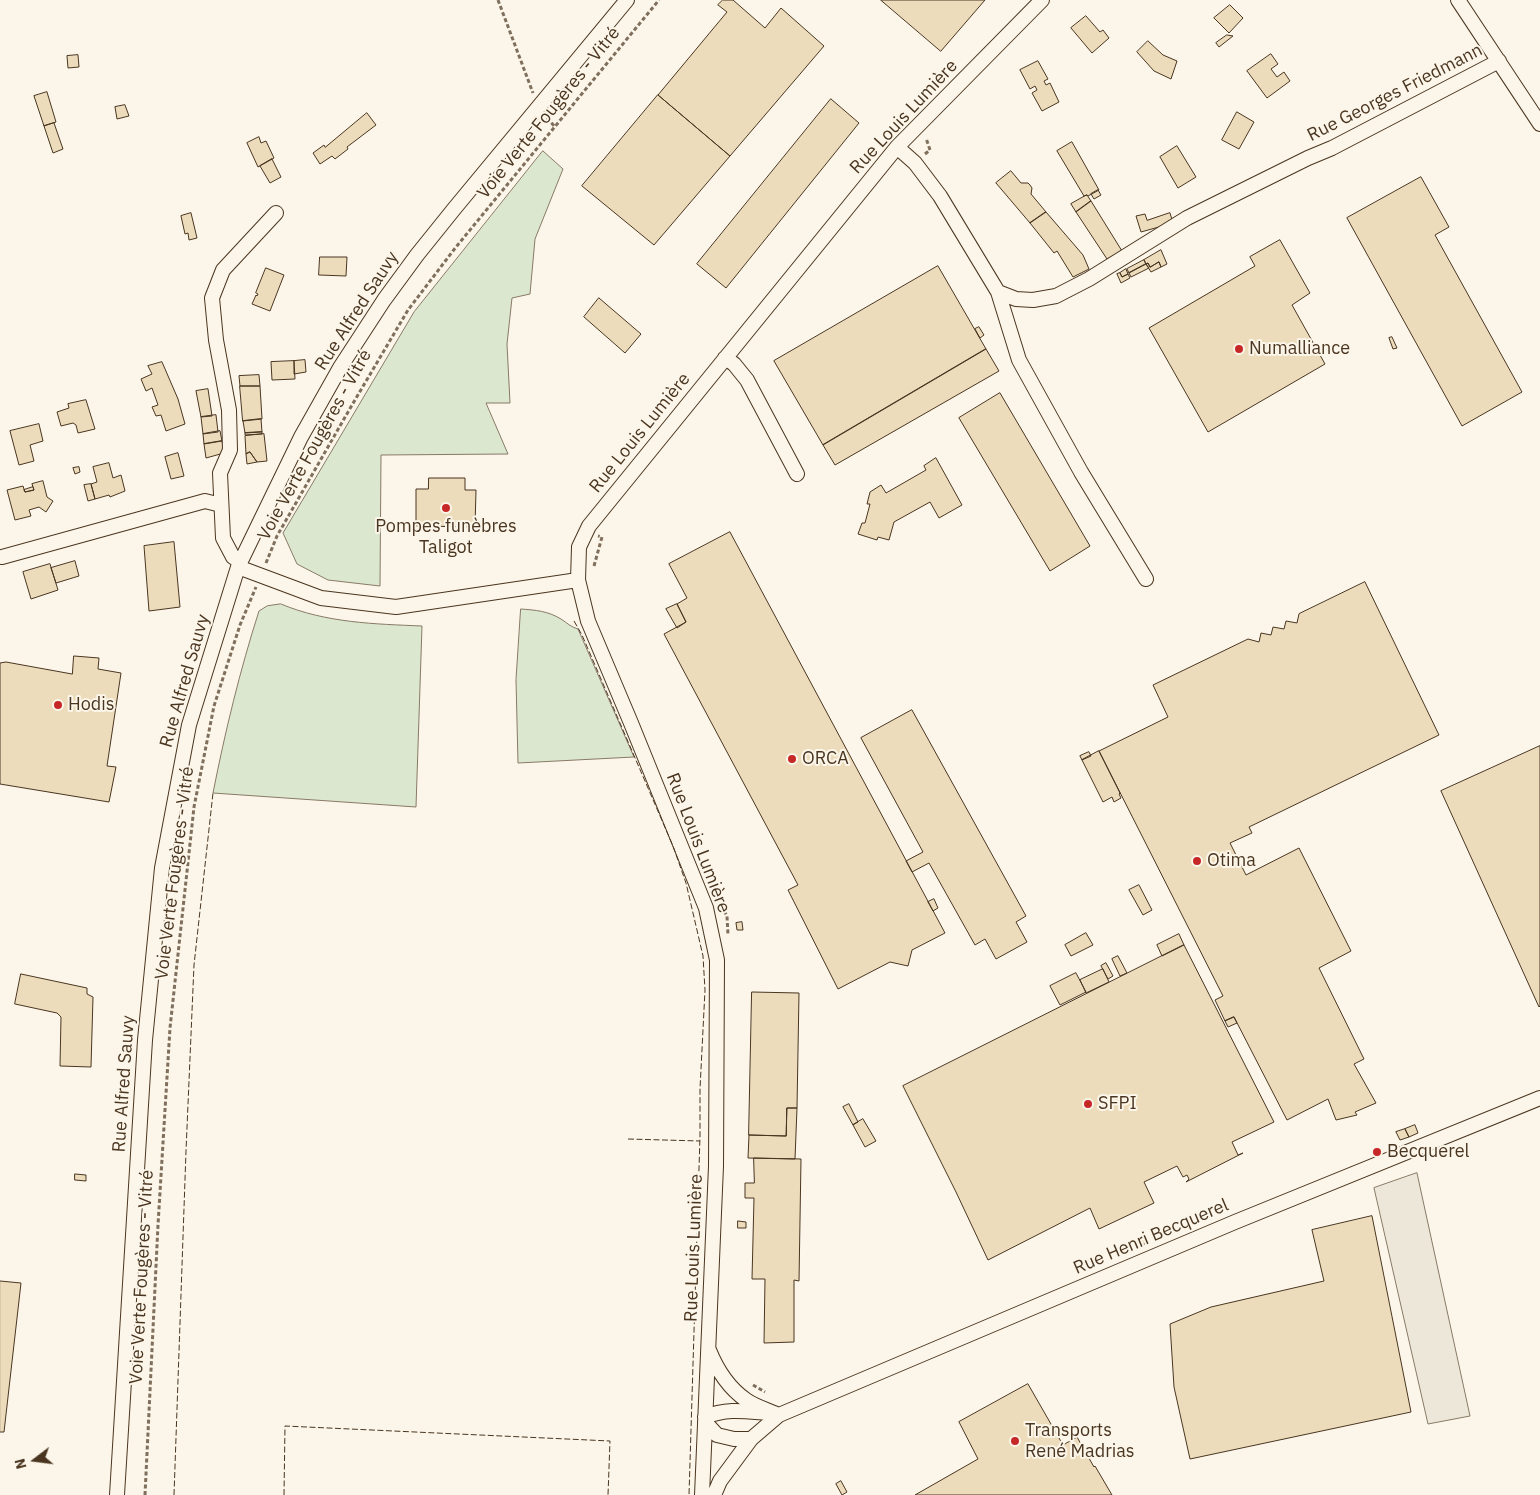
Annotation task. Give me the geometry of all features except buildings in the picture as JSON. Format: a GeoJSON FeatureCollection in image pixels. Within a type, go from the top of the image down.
{"type":"FeatureCollection","features":[{"type":"Feature","properties":{"kind":"street","name":"Rue Alfred Sauvy"},"geometry":{"type":"LineString","coordinates":[[116,1495],[145,1040],[162,868],[189,725],[240,564],[302,437],[341,366],[384,300],[447,216],[626,0]]}},
{"type":"Feature","properties":{"kind":"street","name":"Rue Louis Lumière"},"geometry":{"type":"LineString","coordinates":[[702,1495],[716,1166],[717,960],[706,908],[588,621],[578,580],[579,547],[589,526],[897,147],[1042,0]]}},
{"type":"Feature","properties":{"kind":"street","name":"Rue Georges Friedmann"},"geometry":{"type":"LineString","coordinates":[[1458,0],[1540,124]]}},
{"type":"Feature","properties":{"kind":"street","name":"Rue Georges Friedmann"},"geometry":{"type":"LineString","coordinates":[[998,292],[1016,299],[1032,300],[1056,296],[1088,279],[1187,218],[1332,148],[1499,61]]}},
{"type":"Feature","properties":{"kind":"street"},"geometry":{"type":"LineString","coordinates":[[897,147],[915,163],[940,196],[998,292],[1019,360],[1081,472],[1146,579]]}},
{"type":"Feature","properties":{"kind":"street"},"geometry":{"type":"LineString","coordinates":[[276,214],[223,270],[212,298],[216,340],[229,410],[230,450],[220,473],[223,538],[233,557],[240,564],[261,576],[321,598],[396,607],[578,580]]}},
{"type":"Feature","properties":{"kind":"street"},"geometry":{"type":"LineString","coordinates":[[725,358],[734,364],[746,380],[797,474]]}},
{"type":"Feature","properties":{"kind":"street"},"geometry":{"type":"LineString","coordinates":[[2,557],[205,501],[221,505]]}},
{"type":"Feature","properties":{"kind":"street","name":"Rue Henri Becquerel"},"geometry":{"type":"LineString","coordinates":[[714,1495],[720,1481],[751,1440],[779,1415],[1235,1222],[1540,1098]]}},
{"type":"Feature","properties":{"kind":"street"},"geometry":{"type":"LineString","coordinates":[[708,1347],[718,1370],[732,1389],[747,1401],[779,1415]]}},
{"type":"Feature","properties":{"kind":"street","name":"Rue Henri Becquerel"},"geometry":{"type":"LineString","coordinates":[[705,1419],[721,1411],[779,1415]]}},
{"type":"Feature","properties":{"kind":"street"},"geometry":{"type":"LineString","coordinates":[[705,1419],[717,1435],[751,1440]]}},
{"type":"Feature","properties":{"kind":"path"},"geometry":{"type":"LineString","coordinates":[[498,0],[538,107],[555,127]]}},
{"type":"Feature","properties":{"kind":"path","name":"Voie Verte Fougères - Vitré"},"geometry":{"type":"LineString","coordinates":[[145,1495],[170,1028],[194,807],[214,706],[240,625],[277,536],[408,310],[456,248],[659,0]]}},
{"type":"Feature","properties":{"kind":"path"},"geometry":{"type":"LineString","coordinates":[[586,531],[602,537],[594,566]]}},
{"type":"Feature","properties":{"kind":"path"},"geometry":{"type":"LineString","coordinates":[[720,902],[727,916],[728,936]]}},
{"type":"Feature","properties":{"kind":"path"},"geometry":{"type":"LineString","coordinates":[[748,1382],[768,1394]]}},
{"type":"Feature","properties":{"kind":"green space"},"geometry":{"type":"Polygon","coordinates":[[[543,151],[563,169],[535,239],[530,294],[512,298],[507,344],[510,403],[486,403],[508,454],[381,455],[380,586],[328,580],[297,564],[283,533],[414,312],[543,151]]]}},
{"type":"Feature","properties":{"kind":"green space"},"geometry":{"type":"Polygon","coordinates":[[[281,604],[333,619],[422,626],[416,807],[213,793],[233,701],[259,611],[267,606],[281,604]]]}},
{"type":"Feature","properties":{"kind":"green space"},"geometry":{"type":"Polygon","coordinates":[[[521,609],[551,614],[578,629],[634,757],[518,763],[516,680],[521,609]]]}},
{"type":"Feature","properties":{"kind":"shaded area"},"geometry":{"type":"Polygon","coordinates":[[[1417,1173],[1470,1416],[1428,1424],[1374,1188],[1417,1173]]]}},
{"type":"Feature","properties":{"kind":"fence"},"geometry":{"type":"LineString","coordinates":[[574,621],[582,635],[673,846],[686,883],[703,956],[705,990],[700,1089],[689,1495]]}},
{"type":"Feature","properties":{"kind":"fence"},"geometry":{"type":"LineString","coordinates":[[174,1495],[194,965],[213,793]]}},
{"type":"Feature","properties":{"kind":"fence"},"geometry":{"type":"LineString","coordinates":[[628,1139],[700,1141]]}},
{"type":"Feature","properties":{"kind":"fence"},"geometry":{"type":"LineString","coordinates":[[284,1495],[285,1426],[610,1441],[608,1495]]}},
{"type":"Feature","properties":{"kind":"place","name":"Numalliance"},"geometry":{"type":"Point","coordinates":[1239,349]}},
{"type":"Feature","properties":{"kind":"place","name":"Pompes funèbres Taligot"},"geometry":{"type":"Point","coordinates":[446,508]}},
{"type":"Feature","properties":{"kind":"place","name":"Hodis"},"geometry":{"type":"Point","coordinates":[58,705]}},
{"type":"Feature","properties":{"kind":"place","name":"ORCA"},"geometry":{"type":"Point","coordinates":[792,759]}},
{"type":"Feature","properties":{"kind":"place","name":"Otima"},"geometry":{"type":"Point","coordinates":[1197,861]}},
{"type":"Feature","properties":{"kind":"place","name":"SFPI"},"geometry":{"type":"Point","coordinates":[1088,1104]}},
{"type":"Feature","properties":{"kind":"place","name":"Becquerel"},"geometry":{"type":"Point","coordinates":[1377,1152]}},
{"type":"Feature","properties":{"kind":"place","name":"Transports René Madrias"},"geometry":{"type":"Point","coordinates":[1015,1441]}}]}
